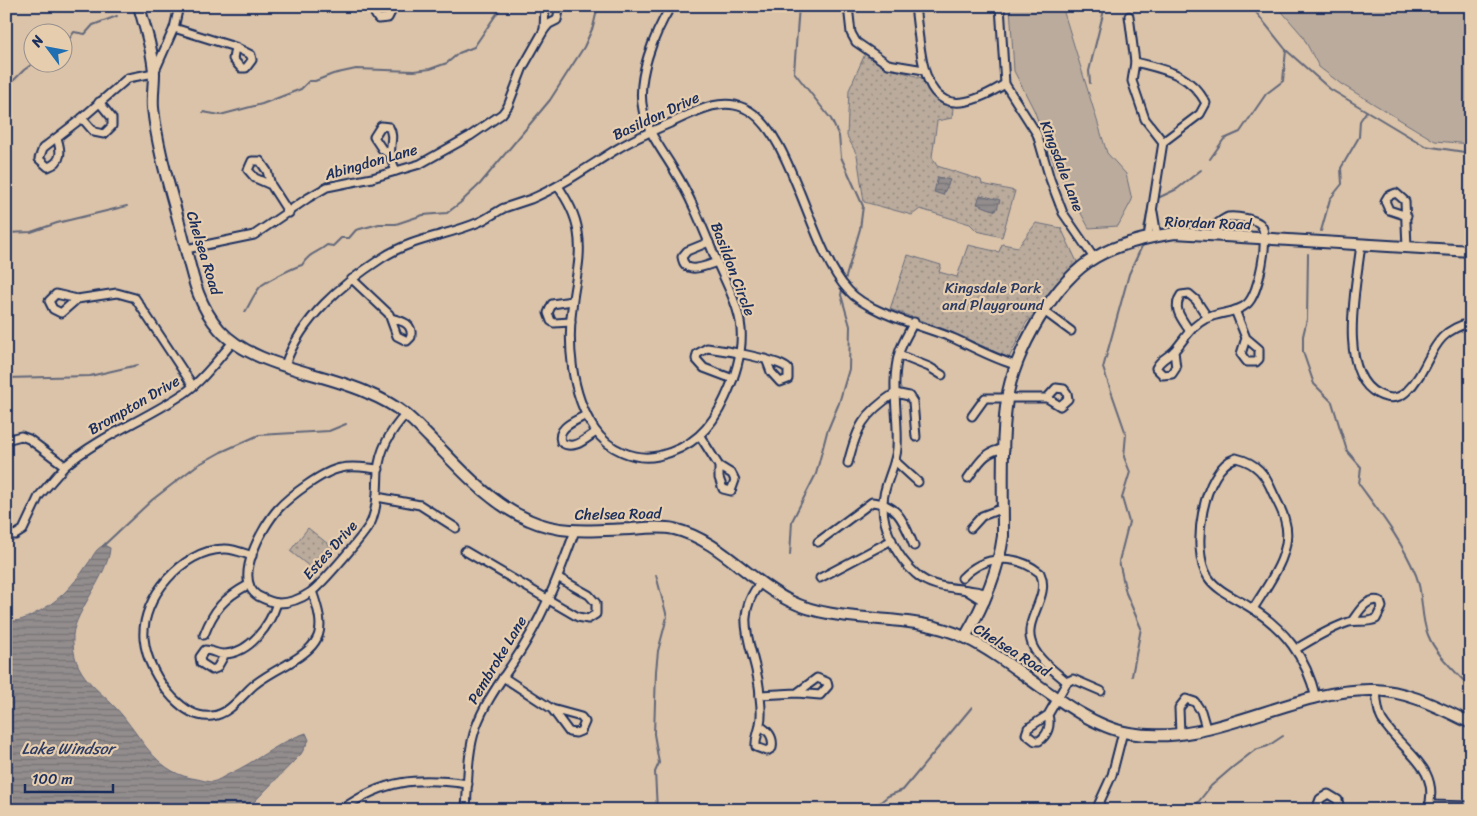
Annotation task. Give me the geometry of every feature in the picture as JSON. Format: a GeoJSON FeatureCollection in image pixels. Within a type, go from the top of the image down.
{"type":"FeatureCollection","features":[{"type":"Feature","properties":{"kind":"street","name":"Chelsea Road"},"geometry":{"type":"LineString","coordinates":[[139,6],[150,48],[154,73],[153,106],[166,175],[196,289],[207,312],[220,330],[233,342],[265,358],[369,393],[406,414],[490,496],[524,518],[547,527],[575,531],[666,527],[683,532],[719,550],[788,600],[808,608],[828,613],[908,620],[966,637],[1087,716],[1123,732],[1143,735],[1180,734],[1352,690],[1376,690],[1418,698],[1471,723]]}},
{"type":"Feature","properties":{"kind":"street"},"geometry":{"type":"LineString","coordinates":[[57,138],[128,78],[154,73],[174,28],[180,6]]}},
{"type":"Feature","properties":{"kind":"street"},"geometry":{"type":"LineString","coordinates":[[377,6],[375,14],[378,19],[388,18],[394,6]]}},
{"type":"Feature","properties":{"kind":"street","name":"Abingdon Lane"},"geometry":{"type":"LineString","coordinates":[[544,30],[545,6]]}},
{"type":"Feature","properties":{"kind":"street","name":"Abingdon Lane"},"geometry":{"type":"LineString","coordinates":[[186,249],[254,235],[289,213],[308,198],[327,188],[420,164],[502,114],[508,106],[523,67],[544,30],[549,24],[557,20],[560,6]]}},
{"type":"Feature","properties":{"kind":"street","name":"Basildon Circle"},"geometry":{"type":"LineString","coordinates":[[558,186],[572,210],[578,230],[580,248],[572,301],[571,322],[573,371],[586,415],[596,432],[619,450],[644,457],[672,452],[700,436],[715,420],[733,379],[740,355],[741,328],[737,309],[709,242],[675,172],[651,131],[642,108],[643,78],[659,30],[672,6]]}},
{"type":"Feature","properties":{"kind":"street"},"geometry":{"type":"LineString","coordinates":[[848,6],[851,33],[856,42],[888,64],[924,70]]}},
{"type":"Feature","properties":{"kind":"street"},"geometry":{"type":"LineString","coordinates":[[915,6],[924,70],[928,84],[936,94],[946,101],[956,103],[969,102],[990,94],[1005,84]]}},
{"type":"Feature","properties":{"kind":"street","name":"Kingsdale Lane"},"geometry":{"type":"LineString","coordinates":[[1000,6],[1005,84],[1038,134],[1050,180],[1064,213],[1094,258]]}},
{"type":"Feature","properties":{"kind":"street"},"geometry":{"type":"LineString","coordinates":[[1128,16],[1136,62],[1132,81],[1145,119],[1163,142]]}},
{"type":"Feature","properties":{"kind":"street"},"geometry":{"type":"LineString","coordinates":[[174,28],[235,47]]}},
{"type":"Feature","properties":{"kind":"street"},"geometry":{"type":"LineString","coordinates":[[1136,62],[1168,70],[1188,80],[1198,89],[1206,103],[1200,114],[1163,142],[1153,212],[1152,236]]}},
{"type":"Feature","properties":{"kind":"street"},"geometry":{"type":"LineString","coordinates":[[82,118],[94,132],[104,134],[112,126],[112,118],[99,102]]}},
{"type":"Feature","properties":{"kind":"street","name":"Basildon Drive"},"geometry":{"type":"LineString","coordinates":[[285,365],[293,344],[306,324],[352,279],[404,244],[479,222],[558,186],[618,148],[651,131],[715,104],[737,105],[758,115],[791,171],[825,255],[840,281],[850,293],[870,306],[914,322],[998,360],[1016,365]]}},
{"type":"Feature","properties":{"kind":"street"},"geometry":{"type":"LineString","coordinates":[[391,155],[396,171]]}},
{"type":"Feature","properties":{"kind":"street"},"geometry":{"type":"LineString","coordinates":[[271,185],[289,213]]}},
{"type":"Feature","properties":{"kind":"street"},"geometry":{"type":"LineString","coordinates":[[1407,216],[1407,247]]}},
{"type":"Feature","properties":{"kind":"street"},"geometry":{"type":"LineString","coordinates":[[1174,351],[1188,330],[1208,318],[1246,305],[1255,295],[1262,273],[1264,231],[1261,224],[1255,220],[1228,218],[1218,223],[1216,236]]}},
{"type":"Feature","properties":{"kind":"street","name":"Riordan Road"},"geometry":{"type":"LineString","coordinates":[[966,637],[986,598],[1000,558],[1007,398],[1016,365],[1024,342],[1044,311],[1072,278],[1094,258],[1152,236],[1175,233],[1263,240],[1471,251]]}},
{"type":"Feature","properties":{"kind":"street"},"geometry":{"type":"LineString","coordinates":[[709,242],[687,251],[682,257],[683,263],[686,267],[695,269],[717,262]]}},
{"type":"Feature","properties":{"kind":"street"},"geometry":{"type":"LineString","coordinates":[[1361,244],[1353,346],[1358,374],[1374,392],[1386,398],[1398,398],[1405,393],[1422,370],[1439,340],[1450,330],[1471,322]]}},
{"type":"Feature","properties":{"kind":"street"},"geometry":{"type":"LineString","coordinates":[[352,279],[368,292],[391,318]]}},
{"type":"Feature","properties":{"kind":"street"},"geometry":{"type":"LineString","coordinates":[[77,299],[117,293],[134,298],[193,386]]}},
{"type":"Feature","properties":{"kind":"street"},"geometry":{"type":"LineString","coordinates":[[1188,330],[1177,309],[1176,302],[1181,295],[1189,294],[1196,300],[1208,318]]}},
{"type":"Feature","properties":{"kind":"street"},"geometry":{"type":"LineString","coordinates":[[571,322],[554,323],[551,321],[548,313],[552,304],[572,301]]}},
{"type":"Feature","properties":{"kind":"street"},"geometry":{"type":"LineString","coordinates":[[1235,310],[1246,338]]}},
{"type":"Feature","properties":{"kind":"street"},"geometry":{"type":"LineString","coordinates":[[1044,311],[1071,331]]}},
{"type":"Feature","properties":{"kind":"street"},"geometry":{"type":"LineString","coordinates":[[914,322],[899,354],[895,393],[897,449],[895,462],[882,502],[892,540],[904,561],[917,576],[954,589],[978,590],[986,598]]}},
{"type":"Feature","properties":{"kind":"street","name":"Brompton Drive"},"geometry":{"type":"LineString","coordinates":[[6,534],[15,535],[23,530],[39,496],[65,466],[81,453],[193,386],[233,342]]}},
{"type":"Feature","properties":{"kind":"street"},"geometry":{"type":"LineString","coordinates":[[733,379],[704,368],[696,358],[697,354],[707,348],[766,359]]}},
{"type":"Feature","properties":{"kind":"street"},"geometry":{"type":"LineString","coordinates":[[899,354],[929,366],[942,375]]}},
{"type":"Feature","properties":{"kind":"street"},"geometry":{"type":"LineString","coordinates":[[848,463],[860,425],[881,403],[895,393],[909,396],[913,402],[916,437]]}},
{"type":"Feature","properties":{"kind":"street"},"geometry":{"type":"LineString","coordinates":[[972,416],[985,398],[1047,398]]}},
{"type":"Feature","properties":{"kind":"street","name":"Estes Drive"},"geometry":{"type":"LineString","coordinates":[[277,603],[288,603],[312,591],[367,532],[373,519],[377,497],[378,469],[384,448],[393,428],[406,414]]}},
{"type":"Feature","properties":{"kind":"street"},"geometry":{"type":"LineString","coordinates":[[586,415],[565,427],[560,435],[561,442],[567,446],[577,445],[596,432]]}},
{"type":"Feature","properties":{"kind":"street"},"geometry":{"type":"LineString","coordinates":[[6,440],[21,436],[29,438],[65,466]]}},
{"type":"Feature","properties":{"kind":"street"},"geometry":{"type":"LineString","coordinates":[[700,436],[719,466]]}},
{"type":"Feature","properties":{"kind":"street"},"geometry":{"type":"LineString","coordinates":[[968,478],[982,458],[993,449],[1005,449]]}},
{"type":"Feature","properties":{"kind":"street"},"geometry":{"type":"LineString","coordinates":[[1253,609],[1282,557],[1287,534],[1285,520],[1265,474],[1253,464],[1236,458],[1222,465],[1215,474],[1205,505],[1199,551],[1204,571],[1209,579],[1277,628],[1296,648],[1311,677],[1316,698]]}},
{"type":"Feature","properties":{"kind":"street"},"geometry":{"type":"LineString","coordinates":[[895,462],[918,482]]}},
{"type":"Feature","properties":{"kind":"street"},"geometry":{"type":"LineString","coordinates":[[225,654],[244,648],[272,618],[277,603],[255,594],[248,585],[246,578],[252,556],[270,519],[279,508],[328,472],[350,466],[378,469]]}},
{"type":"Feature","properties":{"kind":"street"},"geometry":{"type":"LineString","coordinates":[[377,497],[420,505],[456,528]]}},
{"type":"Feature","properties":{"kind":"street"},"geometry":{"type":"LineString","coordinates":[[818,542],[862,507],[872,502],[882,502],[897,510],[914,546]]}},
{"type":"Feature","properties":{"kind":"street"},"geometry":{"type":"LineString","coordinates":[[971,528],[982,516],[1003,508]]}},
{"type":"Feature","properties":{"kind":"street","name":"Pembroke Lane"},"geometry":{"type":"LineString","coordinates":[[466,810],[475,729],[482,710],[527,642],[558,578],[575,531]]}},
{"type":"Feature","properties":{"kind":"street"},"geometry":{"type":"LineString","coordinates":[[820,578],[892,540]]}},
{"type":"Feature","properties":{"kind":"street"},"geometry":{"type":"LineString","coordinates":[[252,556],[230,548],[221,548],[200,555],[188,562],[166,581],[149,609],[144,638],[150,663],[168,693],[183,708],[204,716],[222,714],[270,673],[304,654],[319,635],[322,624],[312,591]]}},
{"type":"Feature","properties":{"kind":"street"},"geometry":{"type":"LineString","coordinates":[[465,551],[582,619],[588,619],[596,614],[596,603],[589,595],[558,578]]}},
{"type":"Feature","properties":{"kind":"street"},"geometry":{"type":"LineString","coordinates":[[962,578],[970,569],[988,560],[1000,558],[1014,560],[1034,568],[1040,573],[1044,585],[1031,627],[1031,642],[1039,656],[1067,682]]}},
{"type":"Feature","properties":{"kind":"street"},"geometry":{"type":"LineString","coordinates":[[760,726],[760,695],[745,622],[746,604],[750,595],[761,582]]}},
{"type":"Feature","properties":{"kind":"street"},"geometry":{"type":"LineString","coordinates":[[204,635],[219,606],[228,596],[248,585]]}},
{"type":"Feature","properties":{"kind":"street"},"geometry":{"type":"LineString","coordinates":[[1296,648],[1333,628],[1352,621]]}},
{"type":"Feature","properties":{"kind":"street"},"geometry":{"type":"LineString","coordinates":[[503,677],[552,709],[581,717],[585,722],[581,731],[576,733],[569,732],[552,709]]}},
{"type":"Feature","properties":{"kind":"street"},"geometry":{"type":"LineString","coordinates":[[1048,715],[1067,682],[1073,679],[1101,692]]}},
{"type":"Feature","properties":{"kind":"street"},"geometry":{"type":"LineString","coordinates":[[1376,690],[1378,708],[1382,719],[1425,771],[1431,787],[1429,807],[1469,807]]}},
{"type":"Feature","properties":{"kind":"street"},"geometry":{"type":"LineString","coordinates":[[760,695],[797,693]]}},
{"type":"Feature","properties":{"kind":"street"},"geometry":{"type":"LineString","coordinates":[[1180,734],[1179,708],[1186,699],[1195,702],[1201,711],[1206,728]]}},
{"type":"Feature","properties":{"kind":"street"},"geometry":{"type":"LineString","coordinates":[[1096,810],[1112,775],[1123,732]]}},
{"type":"Feature","properties":{"kind":"street"},"geometry":{"type":"LineString","coordinates":[[341,810],[370,791],[404,781],[438,780],[468,784]]}},
{"type":"Feature","properties":{"kind":"street"},"geometry":{"type":"LineString","coordinates":[[1316,810],[1320,799],[1328,794],[1338,800],[1340,810]]}},
{"type":"Feature","properties":{"kind":"green space"},"geometry":{"type":"Polygon","coordinates":[[[1010,6],[1062,6],[1107,153],[1126,174],[1132,200],[1118,226],[1089,228],[1055,166],[1034,110],[1014,71],[1010,6]]]}},
{"type":"Feature","properties":{"kind":"green space"},"geometry":{"type":"Polygon","coordinates":[[[1277,6],[1471,6],[1471,144],[1435,141],[1341,84],[1319,67],[1302,35],[1277,6]]]}},
{"type":"Feature","properties":{"kind":"green space"},"geometry":{"type":"Polygon","coordinates":[[[865,54],[886,67],[922,78],[932,95],[953,108],[952,118],[937,121],[932,157],[937,166],[981,180],[982,184],[1015,191],[1002,237],[977,231],[970,224],[920,209],[912,215],[864,202],[857,155],[847,136],[849,90],[865,54]]]}},
{"type":"Feature","properties":{"kind":"green space","name":"Kingsdale Park and Playground"},"geometry":{"type":"Polygon","coordinates":[[[1036,223],[1061,228],[1078,264],[1026,323],[1009,358],[947,330],[890,309],[908,255],[941,265],[939,272],[957,277],[968,245],[999,252],[1002,244],[1018,247],[1036,223]]]}},
{"type":"Feature","properties":{"kind":"green space"},"geometry":{"type":"Polygon","coordinates":[[[308,528],[333,548],[315,571],[290,551],[308,528]]]}},
{"type":"Feature","properties":{"kind":"water"},"geometry":{"type":"Polygon","coordinates":[[[938,177],[950,180],[943,195],[934,192],[938,177]]]}},
{"type":"Feature","properties":{"kind":"water"},"geometry":{"type":"Polygon","coordinates":[[[980,195],[1000,200],[996,211],[977,204],[980,195]]]}},
{"type":"Feature","properties":{"kind":"water","name":"Lake Windsor"},"geometry":{"type":"Polygon","coordinates":[[[104,545],[110,548],[108,558],[75,626],[73,635],[77,662],[88,681],[122,715],[162,764],[184,776],[212,782],[306,733],[309,740],[301,754],[246,810],[6,810],[6,620],[16,621],[26,618],[49,606],[76,580],[96,551],[104,545]]]}},
{"type":"Feature","properties":{"kind":"waterway"},"geometry":{"type":"LineString","coordinates":[[203,112],[220,115],[262,104],[301,89],[309,81],[356,69],[414,71],[430,69],[447,63],[459,53],[474,47],[502,6]]}},
{"type":"Feature","properties":{"kind":"waterway"},"geometry":{"type":"LineString","coordinates":[[245,312],[262,285],[302,265],[311,255],[327,245],[333,246],[341,238],[349,238],[356,230],[379,224],[396,224],[423,215],[447,213],[460,203],[480,184],[550,100],[584,47],[593,27],[598,6]]}},
{"type":"Feature","properties":{"kind":"waterway"},"geometry":{"type":"LineString","coordinates":[[799,6],[794,72],[831,119],[839,136],[841,157],[863,206],[860,229],[845,280]]}},
{"type":"Feature","properties":{"kind":"waterway"},"geometry":{"type":"LineString","coordinates":[[1090,83],[1089,71],[1105,6]]}},
{"type":"Feature","properties":{"kind":"waterway"},"geometry":{"type":"LineString","coordinates":[[1251,6],[1286,50],[1330,89],[1425,146],[1471,153]]}},
{"type":"Feature","properties":{"kind":"waterway"},"geometry":{"type":"LineString","coordinates":[[72,35],[74,32],[85,34],[93,25],[117,16]]}},
{"type":"Feature","properties":{"kind":"waterway"},"geometry":{"type":"LineString","coordinates":[[1210,159],[1224,139],[1240,132],[1266,94],[1283,81],[1286,50]]}},
{"type":"Feature","properties":{"kind":"waterway"},"geometry":{"type":"LineString","coordinates":[[6,88],[22,72]]}},
{"type":"Feature","properties":{"kind":"waterway"},"geometry":{"type":"LineString","coordinates":[[1321,231],[1330,199],[1342,184],[1341,168],[1359,137],[1360,121],[1366,112]]}},
{"type":"Feature","properties":{"kind":"waterway"},"geometry":{"type":"LineString","coordinates":[[1160,197],[1177,189],[1201,170]]}},
{"type":"Feature","properties":{"kind":"waterway"},"geometry":{"type":"LineString","coordinates":[[1144,229],[1150,200]]}},
{"type":"Feature","properties":{"kind":"waterway"},"geometry":{"type":"LineString","coordinates":[[6,233],[31,232],[57,223],[127,206]]}},
{"type":"Feature","properties":{"kind":"waterway"},"geometry":{"type":"LineString","coordinates":[[1132,676],[1141,628],[1126,593],[1119,561],[1129,522],[1122,498],[1130,472],[1124,457],[1126,434],[1103,368],[1129,274],[1143,244]]}},
{"type":"Feature","properties":{"kind":"waterway"},"geometry":{"type":"LineString","coordinates":[[1308,254],[1307,319],[1303,336],[1303,352],[1314,384],[1332,402],[1347,451],[1361,467],[1359,484],[1390,528],[1416,575],[1428,635],[1447,663],[1471,688]]}},
{"type":"Feature","properties":{"kind":"waterway"},"geometry":{"type":"LineString","coordinates":[[790,555],[792,521],[816,474],[827,432],[839,403],[849,369],[850,326],[841,295],[842,290]]}},
{"type":"Feature","properties":{"kind":"waterway"},"geometry":{"type":"LineString","coordinates":[[6,378],[90,376],[138,365]]}},
{"type":"Feature","properties":{"kind":"waterway"},"geometry":{"type":"LineString","coordinates":[[103,546],[152,500],[196,466],[221,452],[259,435],[329,431],[346,424]]}},
{"type":"Feature","properties":{"kind":"waterway"},"geometry":{"type":"LineString","coordinates":[[656,575],[667,617],[658,651],[656,671],[654,734],[659,763],[655,772],[657,810]]}},
{"type":"Feature","properties":{"kind":"waterway"},"geometry":{"type":"LineString","coordinates":[[871,810],[888,796],[903,790],[972,707]]}},
{"type":"Feature","properties":{"kind":"waterway"},"geometry":{"type":"LineString","coordinates":[[1192,810],[1211,786],[1233,767],[1255,750],[1268,746],[1283,736]]}}]}
